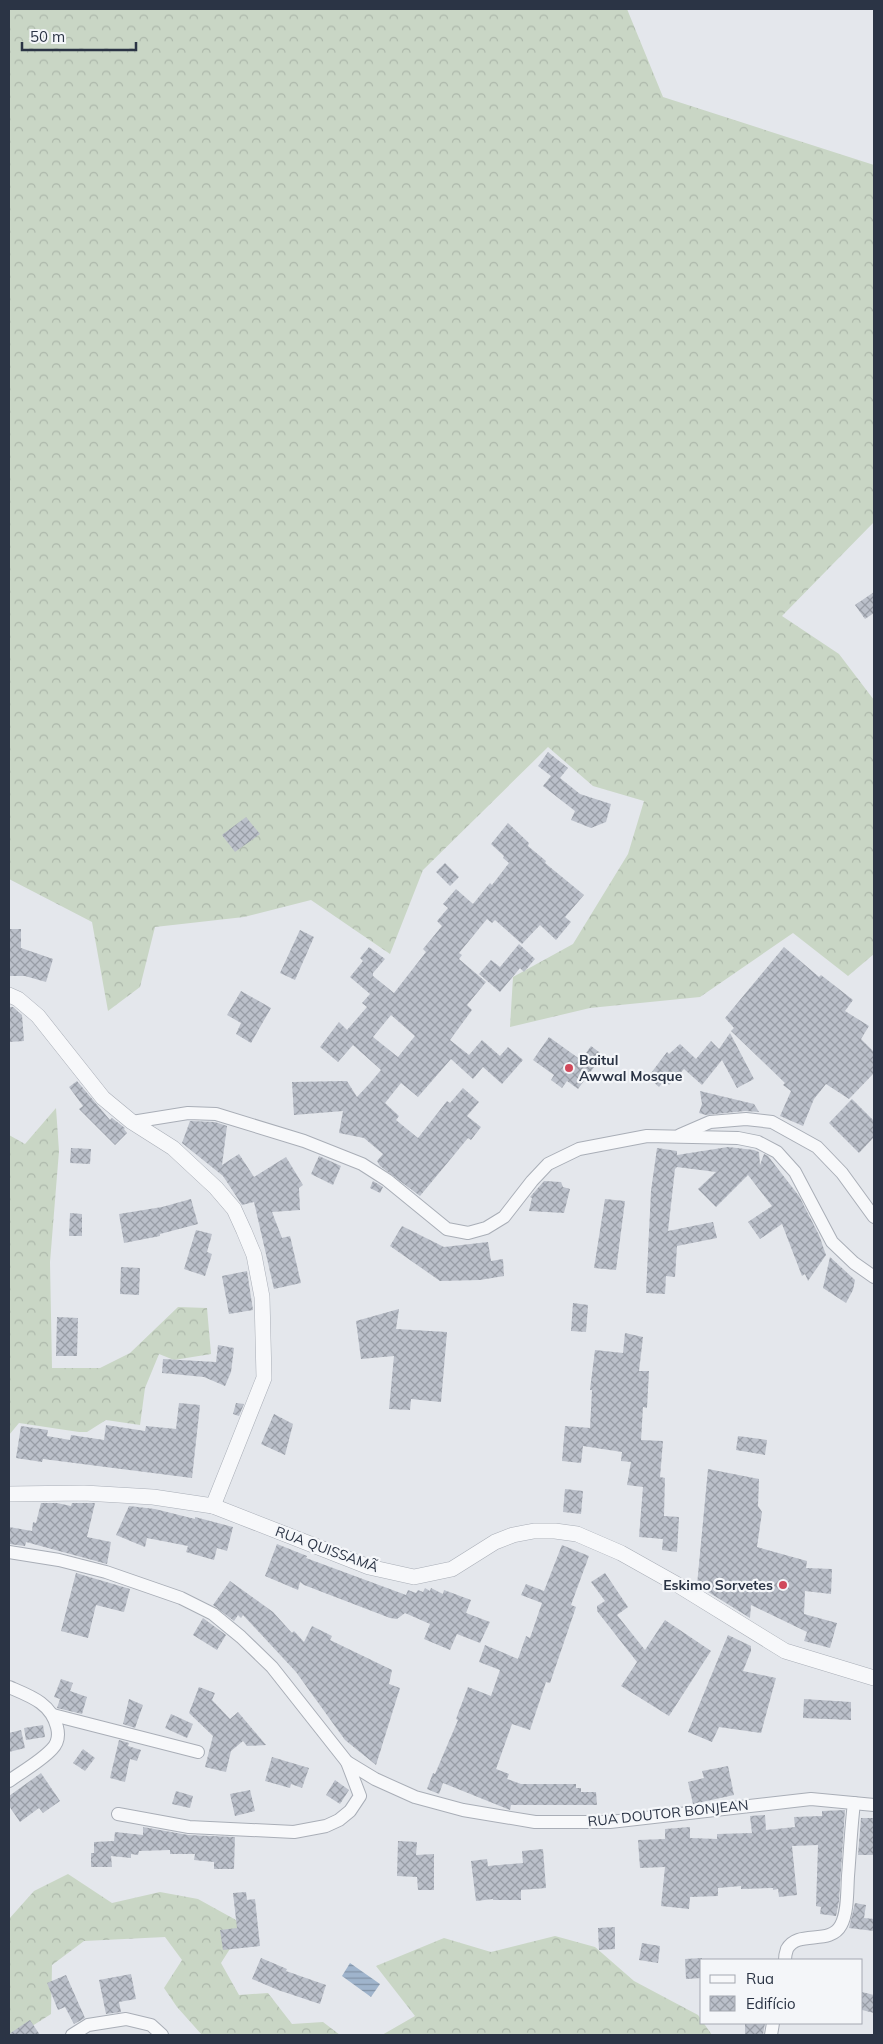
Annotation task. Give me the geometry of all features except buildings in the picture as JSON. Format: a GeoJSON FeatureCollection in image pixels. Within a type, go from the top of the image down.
{"type":"FeatureCollection","features":[{"type":"Feature","properties":{"kind":"street"},"geometry":{"type":"LineString","coordinates":[[9,995],[18,999],[38,1016],[103,1098],[132,1122],[173,1148],[216,1188],[234,1209],[254,1255],[262,1297],[264,1378],[213,1506]]}},
{"type":"Feature","properties":{"kind":"street"},"geometry":{"type":"LineString","coordinates":[[132,1122],[188,1113],[216,1114],[304,1140],[362,1164],[387,1180],[447,1229],[468,1233],[486,1228],[504,1217],[548,1164],[579,1149],[647,1136],[738,1138],[758,1142],[777,1152],[795,1172],[832,1242],[854,1263],[874,1277]]}},
{"type":"Feature","properties":{"kind":"street"},"geometry":{"type":"LineString","coordinates":[[675,1136],[710,1122],[746,1118],[772,1122],[817,1147],[842,1173],[874,1217]]}},
{"type":"Feature","properties":{"kind":"street","name":"RUA QUISSAMÃ"},"geometry":{"type":"LineString","coordinates":[[9,1494],[84,1493],[143,1497],[213,1506],[369,1567],[414,1577],[452,1569],[495,1542],[513,1535],[534,1531],[577,1534],[621,1553],[678,1585],[785,1651],[874,1678]]}},
{"type":"Feature","properties":{"kind":"street","name":"RUA DOUTOR BONJEAN"},"geometry":{"type":"LineString","coordinates":[[9,1552],[58,1560],[106,1572],[181,1598],[213,1614],[272,1668],[347,1762],[374,1779],[416,1797],[463,1810],[535,1822],[610,1822],[811,1799],[874,1805]]}},
{"type":"Feature","properties":{"kind":"street"},"geometry":{"type":"LineString","coordinates":[[9,1687],[45,1705],[53,1715],[58,1729],[57,1741],[52,1749],[9,1781]]}},
{"type":"Feature","properties":{"kind":"street"},"geometry":{"type":"LineString","coordinates":[[53,1715],[198,1752]]}},
{"type":"Feature","properties":{"kind":"street"},"geometry":{"type":"LineString","coordinates":[[118,1814],[189,1827],[294,1832],[326,1826],[339,1820],[350,1811],[360,1796],[347,1762]]}},
{"type":"Feature","properties":{"kind":"street"},"geometry":{"type":"LineString","coordinates":[[784,1959],[787,1948],[795,1942],[809,1938],[825,1938],[836,1933],[842,1924],[847,1900],[854,1803]]}},
{"type":"Feature","properties":{"kind":"street"},"geometry":{"type":"LineString","coordinates":[[72,2035],[88,2025],[126,2019],[151,2025],[162,2035]]}},
{"type":"Feature","properties":{"kind":"green space"},"geometry":{"type":"Polygon","coordinates":[[[9,9],[627,9],[663,97],[874,165],[874,522],[782,616],[839,654],[874,700],[874,954],[848,976],[793,933],[700,997],[590,1008],[510,1027],[513,977],[573,944],[628,854],[644,801],[593,786],[548,747],[423,870],[390,954],[311,900],[244,917],[155,927],[140,987],[108,1011],[92,922],[9,879],[9,9]]]}},
{"type":"Feature","properties":{"kind":"green space"},"geometry":{"type":"Polygon","coordinates":[[[56,1108],[59,1151],[50,1262],[52,1368],[100,1368],[130,1353],[178,1307],[207,1308],[211,1354],[174,1360],[159,1354],[145,1388],[140,1425],[106,1420],[87,1432],[79,1432],[19,1423],[9,1435],[9,1135],[25,1144],[56,1108]]]}},
{"type":"Feature","properties":{"kind":"green space"},"geometry":{"type":"Polygon","coordinates":[[[68,1874],[112,1903],[160,1892],[198,1899],[245,1925],[221,1963],[239,1995],[268,1993],[292,2024],[323,2022],[340,2035],[202,2035],[177,2007],[164,1988],[182,1960],[165,1937],[84,1941],[52,1965],[51,2014],[18,2035],[9,2035],[9,1919],[34,1891],[68,1874]]]}},
{"type":"Feature","properties":{"kind":"green space"},"geometry":{"type":"Polygon","coordinates":[[[555,1936],[595,1947],[634,1981],[698,2015],[700,2024],[704,2024],[712,2035],[382,2035],[415,2016],[376,1966],[444,1938],[491,1952],[555,1936]]]}},
{"type":"Feature","properties":{"kind":"water"},"geometry":{"type":"Polygon","coordinates":[[[350,1963],[380,1984],[371,1997],[342,1976],[350,1963]]]}},
{"type":"Feature","properties":{"kind":"place","name":"Baitul Awwal Mosque"},"geometry":{"type":"Point","coordinates":[569,1068]}},
{"type":"Feature","properties":{"kind":"place","name":"Eskimo Sorvetes"},"geometry":{"type":"Point","coordinates":[783,1585]}}]}
